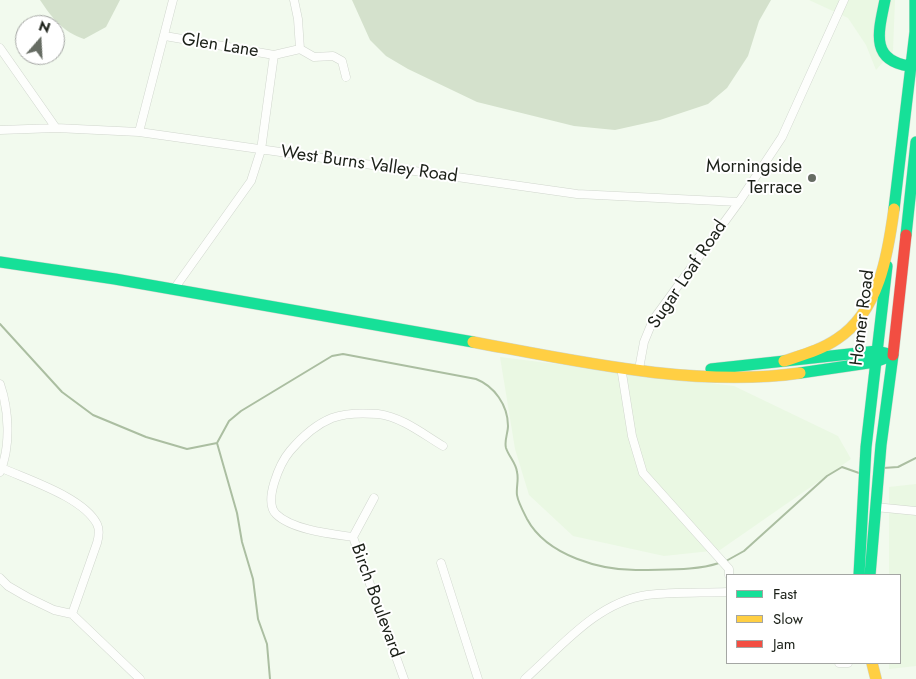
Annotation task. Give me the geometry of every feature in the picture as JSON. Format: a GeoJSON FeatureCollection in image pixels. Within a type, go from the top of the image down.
{"type":"FeatureCollection","features":[{"type":"Feature","properties":{"kind":"main road"},"geometry":{"type":"LineString","coordinates":[[885,0],[879,38],[880,47],[891,62],[899,66],[909,66]]}},
{"type":"Feature","properties":{"kind":"main road","name":"Homer Road"},"geometry":{"type":"LineString","coordinates":[[859,574],[866,447],[897,190],[914,32],[915,0]]}},
{"type":"Feature","properties":{"kind":"main road","name":"Homer Road"},"geometry":{"type":"LineString","coordinates":[[870,574],[880,445],[913,192],[916,142]]}},
{"type":"Feature","properties":{"kind":"main road"},"geometry":{"type":"LineString","coordinates":[[784,361],[829,346],[852,327],[868,306],[890,244]]}},
{"type":"Feature","properties":{"kind":"main road"},"geometry":{"type":"LineString","coordinates":[[0,262],[174,289],[621,367],[671,373],[750,377],[791,374],[876,356]]}},
{"type":"Feature","properties":{"kind":"main road"},"geometry":{"type":"LineString","coordinates":[[671,373],[784,361],[893,354]]}},
{"type":"Feature","properties":{"kind":"main road"},"geometry":{"type":"LineString","coordinates":[[872,664],[876,679]]}},
{"type":"Feature","properties":{"kind":"street"},"geometry":{"type":"LineString","coordinates":[[139,132],[173,0]]}},
{"type":"Feature","properties":{"kind":"street"},"geometry":{"type":"LineString","coordinates":[[294,0],[298,19],[300,49]]}},
{"type":"Feature","properties":{"kind":"street","name":"Sugar Loaf Road"},"geometry":{"type":"LineString","coordinates":[[638,369],[644,342],[653,320],[739,202],[782,137],[844,0]]}},
{"type":"Feature","properties":{"kind":"street","name":"Glen Lane"},"geometry":{"type":"LineString","coordinates":[[165,36],[274,55]]}},
{"type":"Feature","properties":{"kind":"street"},"geometry":{"type":"LineString","coordinates":[[0,48],[56,128]]}},
{"type":"Feature","properties":{"kind":"street"},"geometry":{"type":"LineString","coordinates":[[174,289],[251,181],[261,150],[274,55],[300,49],[314,57],[332,56],[342,61],[346,77]]}},
{"type":"Feature","properties":{"kind":"street","name":"West Burns Valley Road"},"geometry":{"type":"LineString","coordinates":[[0,130],[56,128],[139,132],[577,194],[739,202]]}},
{"type":"Feature","properties":{"kind":"street"},"geometry":{"type":"LineString","coordinates":[[897,190],[913,192]]}},
{"type":"Feature","properties":{"kind":"street"},"geometry":{"type":"LineString","coordinates":[[621,367],[632,436],[643,473],[711,548],[729,572]]}},
{"type":"Feature","properties":{"kind":"street"},"geometry":{"type":"LineString","coordinates":[[0,384],[5,398],[8,425],[1,470],[82,507],[97,525],[99,532],[97,543],[72,614]]}},
{"type":"Feature","properties":{"kind":"street"},"geometry":{"type":"LineString","coordinates":[[353,537],[316,530],[286,521],[275,513],[270,499],[274,482],[289,452],[309,432],[333,418],[354,414],[379,414],[404,422],[443,446]]}},
{"type":"Feature","properties":{"kind":"street","name":"Birch Boulevard"},"geometry":{"type":"LineString","coordinates":[[374,498],[353,537],[404,679]]}},
{"type":"Feature","properties":{"kind":"street"},"geometry":{"type":"LineString","coordinates":[[875,507],[916,511]]}},
{"type":"Feature","properties":{"kind":"street"},"geometry":{"type":"LineString","coordinates":[[442,563],[478,679]]}},
{"type":"Feature","properties":{"kind":"street"},"geometry":{"type":"LineString","coordinates":[[0,578],[8,586],[27,597],[54,610],[72,614],[140,679]]}},
{"type":"Feature","properties":{"kind":"street"},"geometry":{"type":"LineString","coordinates":[[525,679],[591,619],[619,603],[646,596],[726,592]]}},
{"type":"Feature","properties":{"kind":"shaded area"},"geometry":{"type":"Polygon","coordinates":[[[40,0],[120,0],[106,27],[84,39],[65,29],[65,15],[51,15],[40,0]]]}},
{"type":"Feature","properties":{"kind":"shaded area"},"geometry":{"type":"Polygon","coordinates":[[[352,0],[771,0],[759,21],[748,56],[727,88],[708,104],[660,120],[615,130],[574,126],[477,102],[408,69],[386,56],[370,40],[352,0]]]}},
{"type":"Feature","properties":{"kind":"shaded area"},"geometry":{"type":"Polygon","coordinates":[[[809,0],[895,0],[893,51],[876,70],[866,45],[848,18],[809,0]]]}},
{"type":"Feature","properties":{"kind":"shaded area"},"geometry":{"type":"Polygon","coordinates":[[[500,357],[734,386],[838,436],[851,459],[720,550],[664,556],[573,536],[529,495],[515,449],[500,357]]]}},
{"type":"Feature","properties":{"kind":"shaded area"},"geometry":{"type":"Polygon","coordinates":[[[916,484],[916,666],[889,669],[889,664],[901,664],[901,574],[889,574],[889,487],[916,484]]]}},
{"type":"Feature","properties":{"kind":"waterway"},"geometry":{"type":"LineString","coordinates":[[0,324],[62,392],[93,415],[146,437],[187,449],[217,443]]}},
{"type":"Feature","properties":{"kind":"waterway"},"geometry":{"type":"LineString","coordinates":[[270,679],[267,644],[258,619],[253,579],[217,443],[229,421],[241,411],[332,356],[343,354],[476,379],[489,386],[499,397],[506,411],[508,426],[506,445],[516,469],[518,478],[517,495],[521,507],[536,532],[562,552],[593,564],[625,570],[690,568],[719,563]]}},
{"type":"Feature","properties":{"kind":"waterway"},"geometry":{"type":"LineString","coordinates":[[883,468],[898,467],[916,458]]}},
{"type":"Feature","properties":{"kind":"waterway"},"geometry":{"type":"LineString","coordinates":[[726,561],[744,551],[827,476],[842,467],[859,473]]}},
{"type":"Feature","properties":{"kind":"traffic: fast"},"geometry":{"type":"LineString","coordinates":[[885,0],[879,32],[882,50],[896,63],[909,66]]}},
{"type":"Feature","properties":{"kind":"traffic: fast"},"geometry":{"type":"LineString","coordinates":[[894,209],[915,32],[915,0]]}},
{"type":"Feature","properties":{"kind":"traffic: fast"},"geometry":{"type":"LineString","coordinates":[[906,235],[916,142]]}},
{"type":"Feature","properties":{"kind":"traffic: fast"},"geometry":{"type":"LineString","coordinates":[[0,262],[115,279],[473,342]]}},
{"type":"Feature","properties":{"kind":"traffic: fast"},"geometry":{"type":"LineString","coordinates":[[859,574],[866,447],[887,266]]}},
{"type":"Feature","properties":{"kind":"traffic: fast"},"geometry":{"type":"LineString","coordinates":[[711,369],[877,351],[893,355]]}},
{"type":"Feature","properties":{"kind":"traffic: fast"},"geometry":{"type":"LineString","coordinates":[[870,574],[881,445],[893,355]]}},
{"type":"Feature","properties":{"kind":"traffic: fast"},"geometry":{"type":"LineString","coordinates":[[800,373],[875,362],[893,355]]}},
{"type":"Feature","properties":{"kind":"traffic: slow"},"geometry":{"type":"LineString","coordinates":[[784,361],[831,343],[851,328],[863,314],[879,281],[894,209]]}},
{"type":"Feature","properties":{"kind":"traffic: slow"},"geometry":{"type":"LineString","coordinates":[[473,342],[594,364],[678,375],[760,377],[800,373]]}},
{"type":"Feature","properties":{"kind":"traffic: slow"},"geometry":{"type":"LineString","coordinates":[[872,664],[876,679]]}},
{"type":"Feature","properties":{"kind":"traffic: jam"},"geometry":{"type":"LineString","coordinates":[[893,355],[906,235]]}},
{"type":"Feature","properties":{"kind":"place","name":"Morningside Terrace"},"geometry":{"type":"Point","coordinates":[812,178]}}]}
